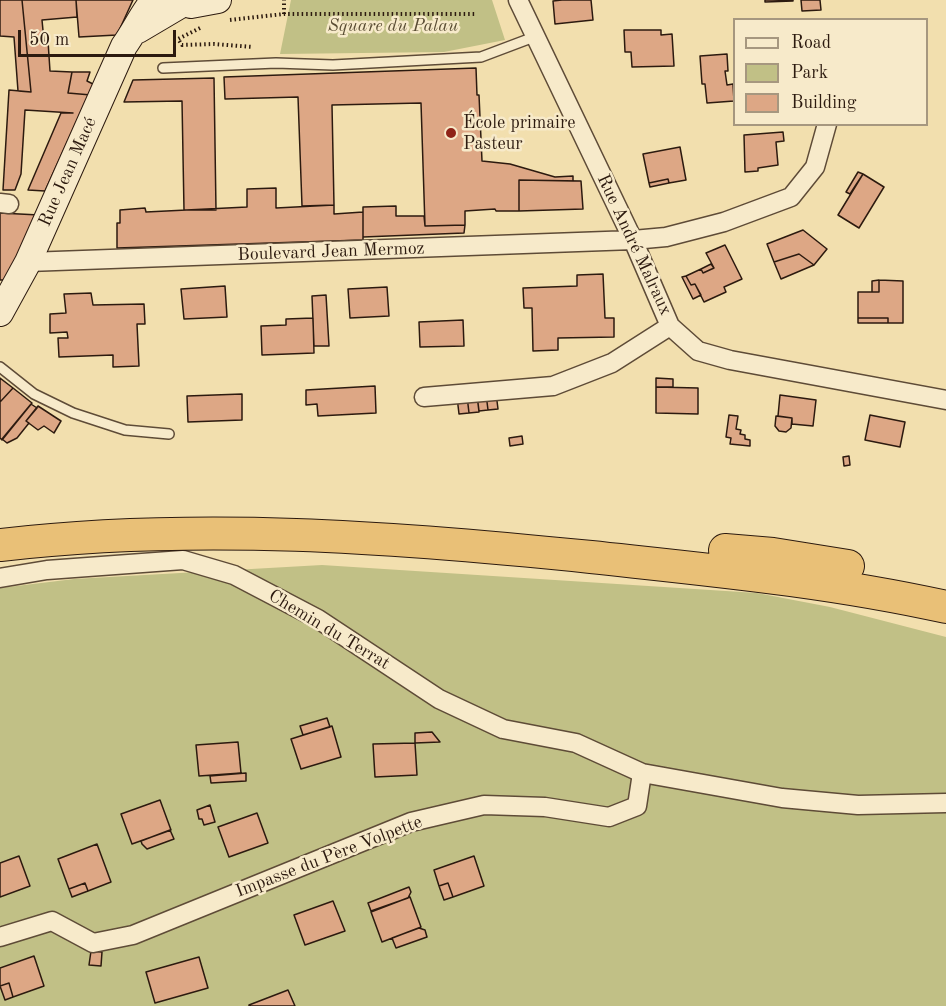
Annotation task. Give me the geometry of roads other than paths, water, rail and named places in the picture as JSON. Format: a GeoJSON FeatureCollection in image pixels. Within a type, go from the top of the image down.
{"type":"FeatureCollection","features":[{"type":"Feature","properties":{"kind":"highway"},"geometry":{"type":"LineString","coordinates":[[0,528],[129,515],[438,522],[773,554],[891,573],[946,586]]}},
{"type":"Feature","properties":{"kind":"highway"},"geometry":{"type":"LineString","coordinates":[[0,545],[157,533],[357,537],[456,543],[756,574],[886,594],[946,607]]}},
{"type":"Feature","properties":{"kind":"street","name":"Rue Jean Macé"},"geometry":{"type":"LineString","coordinates":[[0,313],[28,262],[124,46],[154,0]]}},
{"type":"Feature","properties":{"kind":"street","name":"Rue André Malraux"},"geometry":{"type":"LineString","coordinates":[[518,0],[633,240],[670,326],[698,351],[720,357],[946,400]]}},
{"type":"Feature","properties":{"kind":"street"},"geometry":{"type":"LineString","coordinates":[[135,32],[177,2],[223,10]]}},
{"type":"Feature","properties":{"kind":"street","name":"Boulevard Jean Mermoz"},"geometry":{"type":"LineString","coordinates":[[28,262],[666,237],[724,222],[791,197],[815,167],[826,126]]}},
{"type":"Feature","properties":{"kind":"street"},"geometry":{"type":"LineString","coordinates":[[424,397],[553,387],[612,363],[670,326]]}},
{"type":"Feature","properties":{"kind":"street","name":"Chemin du Terrat"},"geometry":{"type":"LineString","coordinates":[[0,578],[46,570],[183,560],[234,574],[318,620],[439,699],[503,729],[576,743],[642,773],[782,798],[858,805],[946,803]]}},
{"type":"Feature","properties":{"kind":"street","name":"Impasse du Père Volpette"},"geometry":{"type":"LineString","coordinates":[[0,937],[52,921],[93,943],[133,935],[411,822],[484,805],[545,807],[609,817],[637,806],[642,773]]}},
{"type":"Feature","properties":{"kind":"lane"},"geometry":{"type":"LineString","coordinates":[[163,68],[276,63],[333,65],[481,57],[534,37]]}},
{"type":"Feature","properties":{"kind":"lane"},"geometry":{"type":"LineString","coordinates":[[0,367],[34,394],[73,413],[125,430],[169,434]]}},
{"type":"Feature","properties":{"kind":"place","name":"École primaire Pasteur"},"geometry":{"type":"Point","coordinates":[451,133]}},
{"type":"Feature","properties":{"kind":"park label","name":"Square du Palau"},"geometry":{"type":"Point","coordinates":[393,26]}}]}
